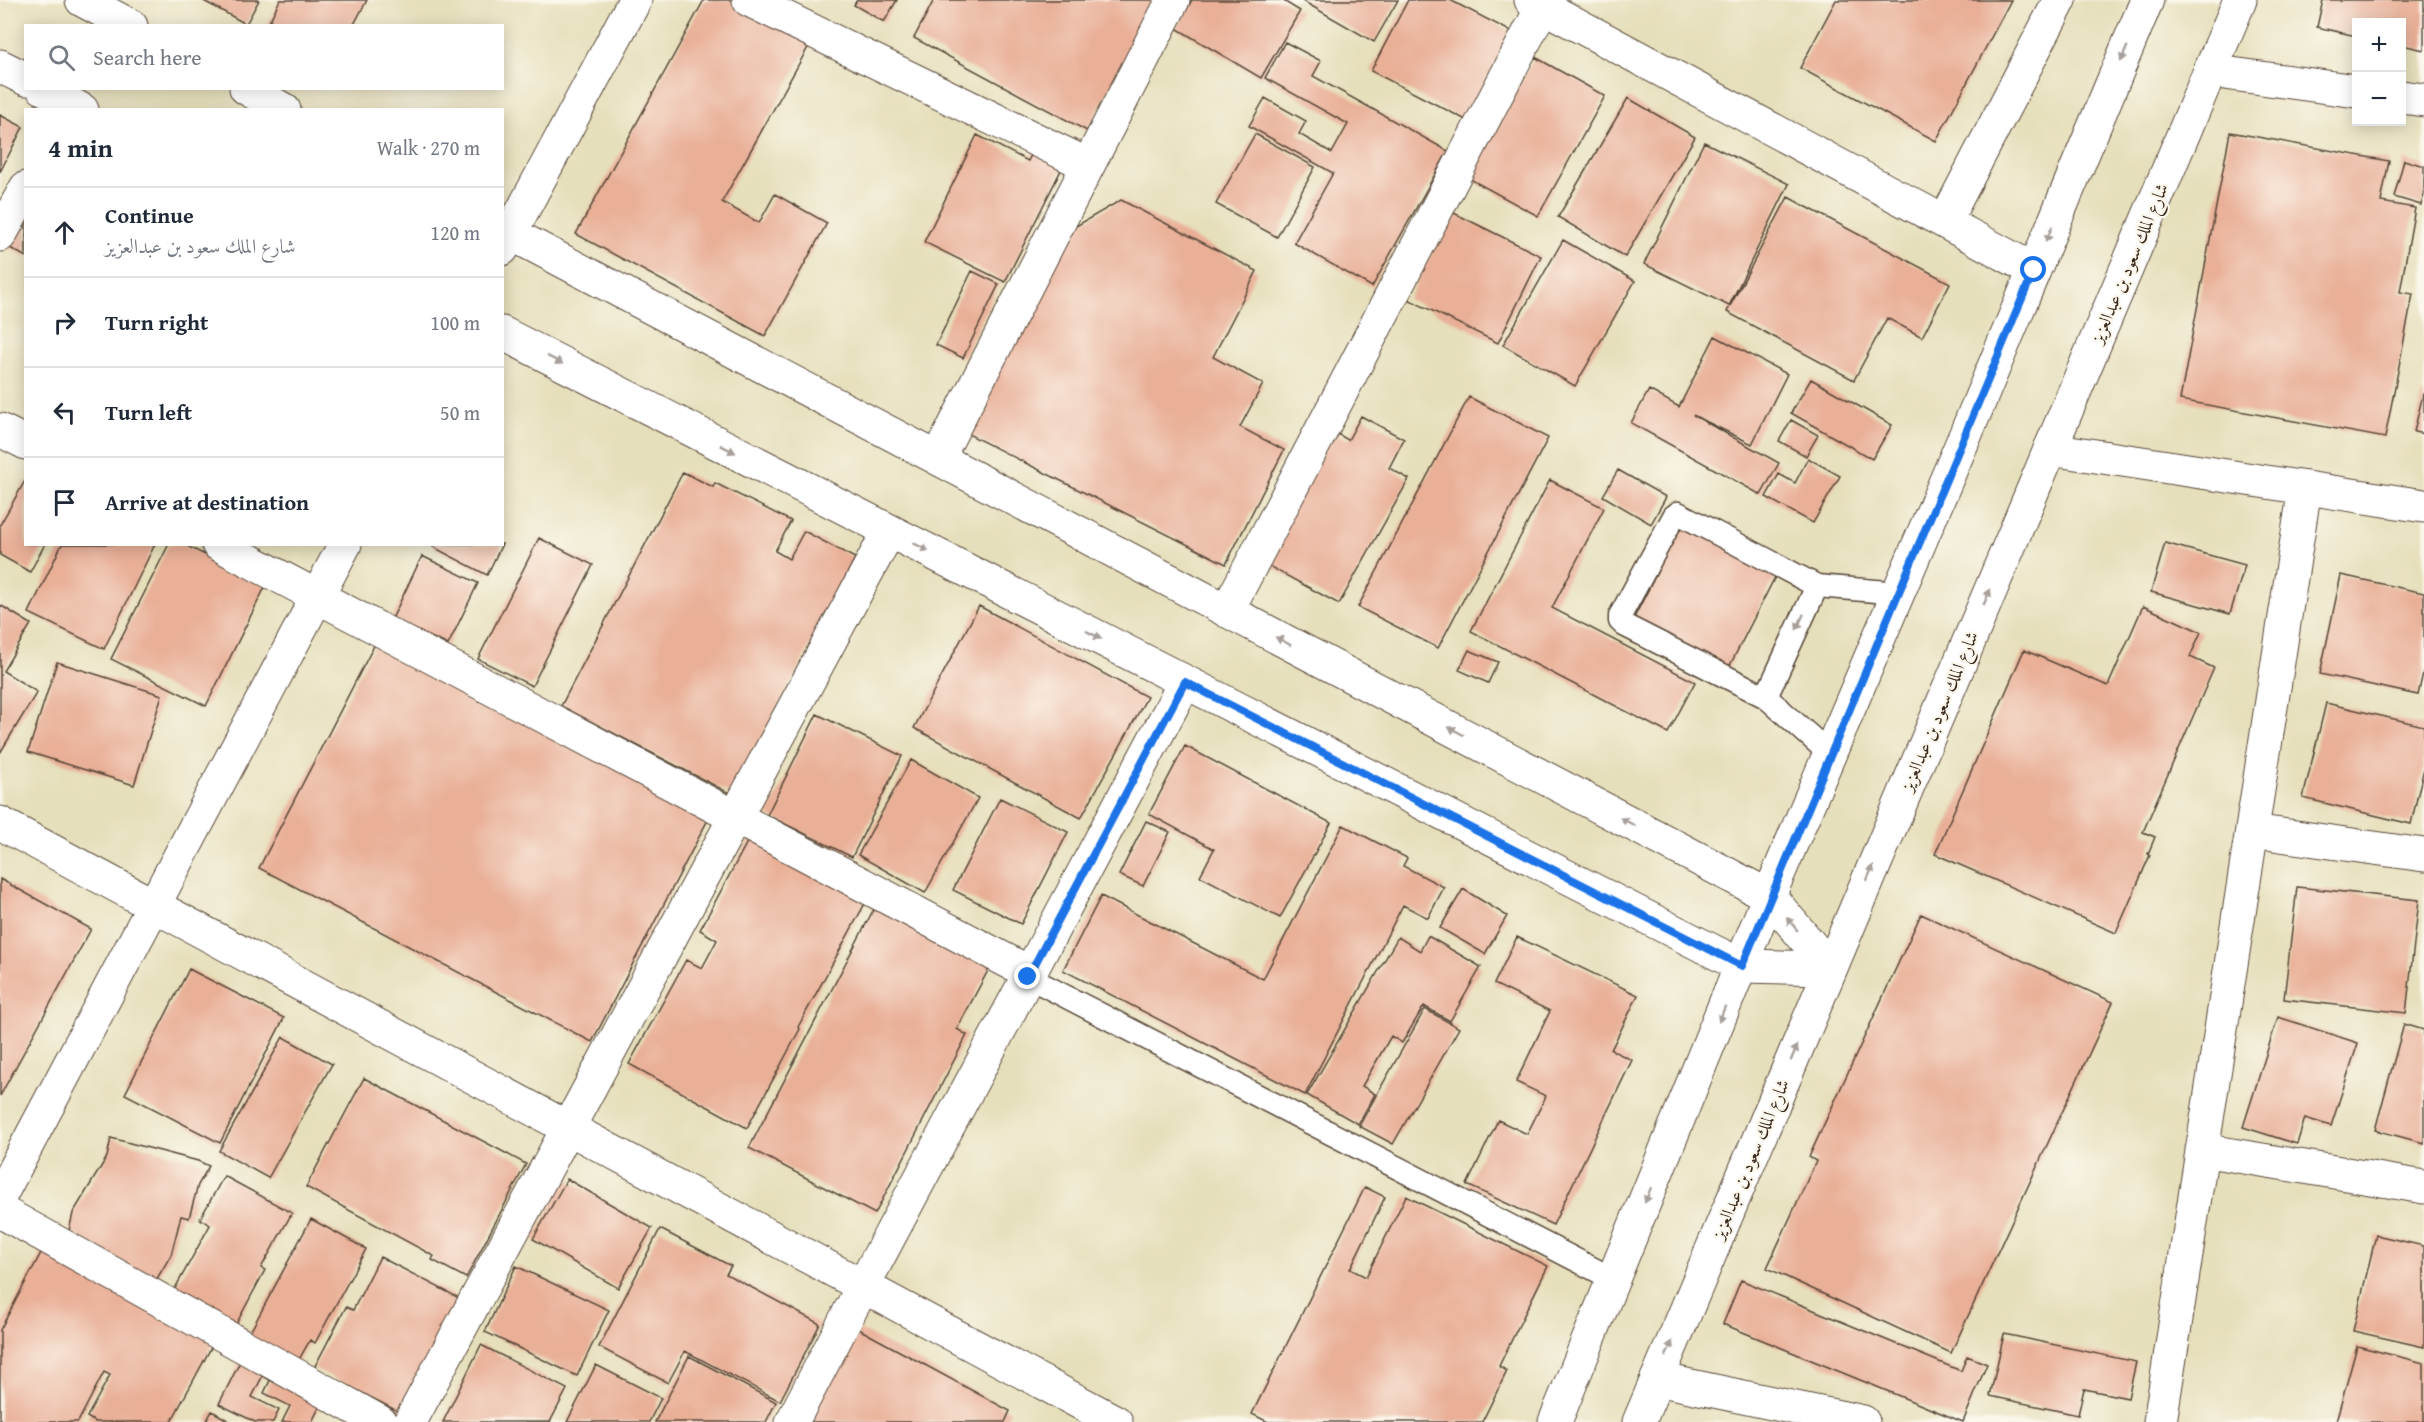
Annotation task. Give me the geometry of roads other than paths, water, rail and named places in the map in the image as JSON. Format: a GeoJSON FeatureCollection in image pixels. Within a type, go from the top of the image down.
{"type":"FeatureCollection","features":[{"type":"Feature","properties":{"kind":"street"},"geometry":{"type":"LineString","coordinates":[[635,0],[505,237],[938,458],[1770,897],[1830,968]]}},
{"type":"Feature","properties":{"kind":"street"},"geometry":{"type":"LineString","coordinates":[[749,0],[1088,165]]}},
{"type":"Feature","properties":{"kind":"street"},"geometry":{"type":"LineString","coordinates":[[938,458],[1173,0]]}},
{"type":"Feature","properties":{"kind":"street"},"geometry":{"type":"LineString","coordinates":[[1945,221],[2060,0]]}},
{"type":"Feature","properties":{"kind":"street"},"geometry":{"type":"LineString","coordinates":[[1555,1422],[1770,897],[2147,0]]}},
{"type":"Feature","properties":{"kind":"street","name":"شارع الملك سعود بن عبدالعزيز"},"geometry":{"type":"LineString","coordinates":[[1639,1422],[2240,0]]}},
{"type":"Feature","properties":{"kind":"street"},"geometry":{"type":"LineString","coordinates":[[1227,611],[1540,2],[2034,270]]}},
{"type":"Feature","properties":{"kind":"street"},"geometry":{"type":"LineString","coordinates":[[0,66],[24,78]]}},
{"type":"Feature","properties":{"kind":"street"},"geometry":{"type":"LineString","coordinates":[[2210,71],[2352,90]]}},
{"type":"Feature","properties":{"kind":"street"},"geometry":{"type":"LineString","coordinates":[[249,90],[281,108]]}},
{"type":"Feature","properties":{"kind":"street"},"geometry":{"type":"LineString","coordinates":[[2406,98],[2424,100]]}},
{"type":"Feature","properties":{"kind":"street"},"geometry":{"type":"LineString","coordinates":[[0,236],[24,192]]}},
{"type":"Feature","properties":{"kind":"street"},"geometry":{"type":"LineString","coordinates":[[504,334],[1742,966],[1830,968]]}},
{"type":"Feature","properties":{"kind":"street"},"geometry":{"type":"LineString","coordinates":[[0,430],[24,442]]}},
{"type":"Feature","properties":{"kind":"street"},"geometry":{"type":"LineString","coordinates":[[2050,449],[2424,506]]}},
{"type":"Feature","properties":{"kind":"street"},"geometry":{"type":"LineString","coordinates":[[2160,1422],[2306,488]]}},
{"type":"Feature","properties":{"kind":"street"},"geometry":{"type":"LineString","coordinates":[[410,1422],[889,531]]}},
{"type":"Feature","properties":{"kind":"street"},"geometry":{"type":"LineString","coordinates":[[222,546],[1029,975]]}},
{"type":"Feature","properties":{"kind":"street"},"geometry":{"type":"LineString","coordinates":[[0,1196],[344,546]]}},
{"type":"Feature","properties":{"kind":"street"},"geometry":{"type":"LineString","coordinates":[[792,1422],[1185,682]]}},
{"type":"Feature","properties":{"kind":"street"},"geometry":{"type":"LineString","coordinates":[[0,823],[1116,1422]]}},
{"type":"Feature","properties":{"kind":"street"},"geometry":{"type":"LineString","coordinates":[[2252,831],[2424,855]]}},
{"type":"Feature","properties":{"kind":"street"},"geometry":{"type":"LineString","coordinates":[[2202,1150],[2424,1187]]}},
{"type":"Feature","properties":{"kind":"street"},"geometry":{"type":"LineString","coordinates":[[0,1211],[380,1422]]}},
{"type":"Feature","properties":{"kind":"street"},"geometry":{"type":"LineString","coordinates":[[1657,1379],[1863,1422]]}},
{"type":"Feature","properties":{"kind":"lane"},"geometry":{"type":"LineString","coordinates":[[1830,754],[1766,698],[1624,625],[1620,621],[1620,616],[1674,516],[1678,513],[1817,586],[1899,593]]}},
{"type":"Feature","properties":{"kind":"lane"},"geometry":{"type":"LineString","coordinates":[[1766,698],[1817,586]]}},
{"type":"Feature","properties":{"kind":"lane"},"geometry":{"type":"LineString","coordinates":[[1029,975],[1613,1279]]}}]}
